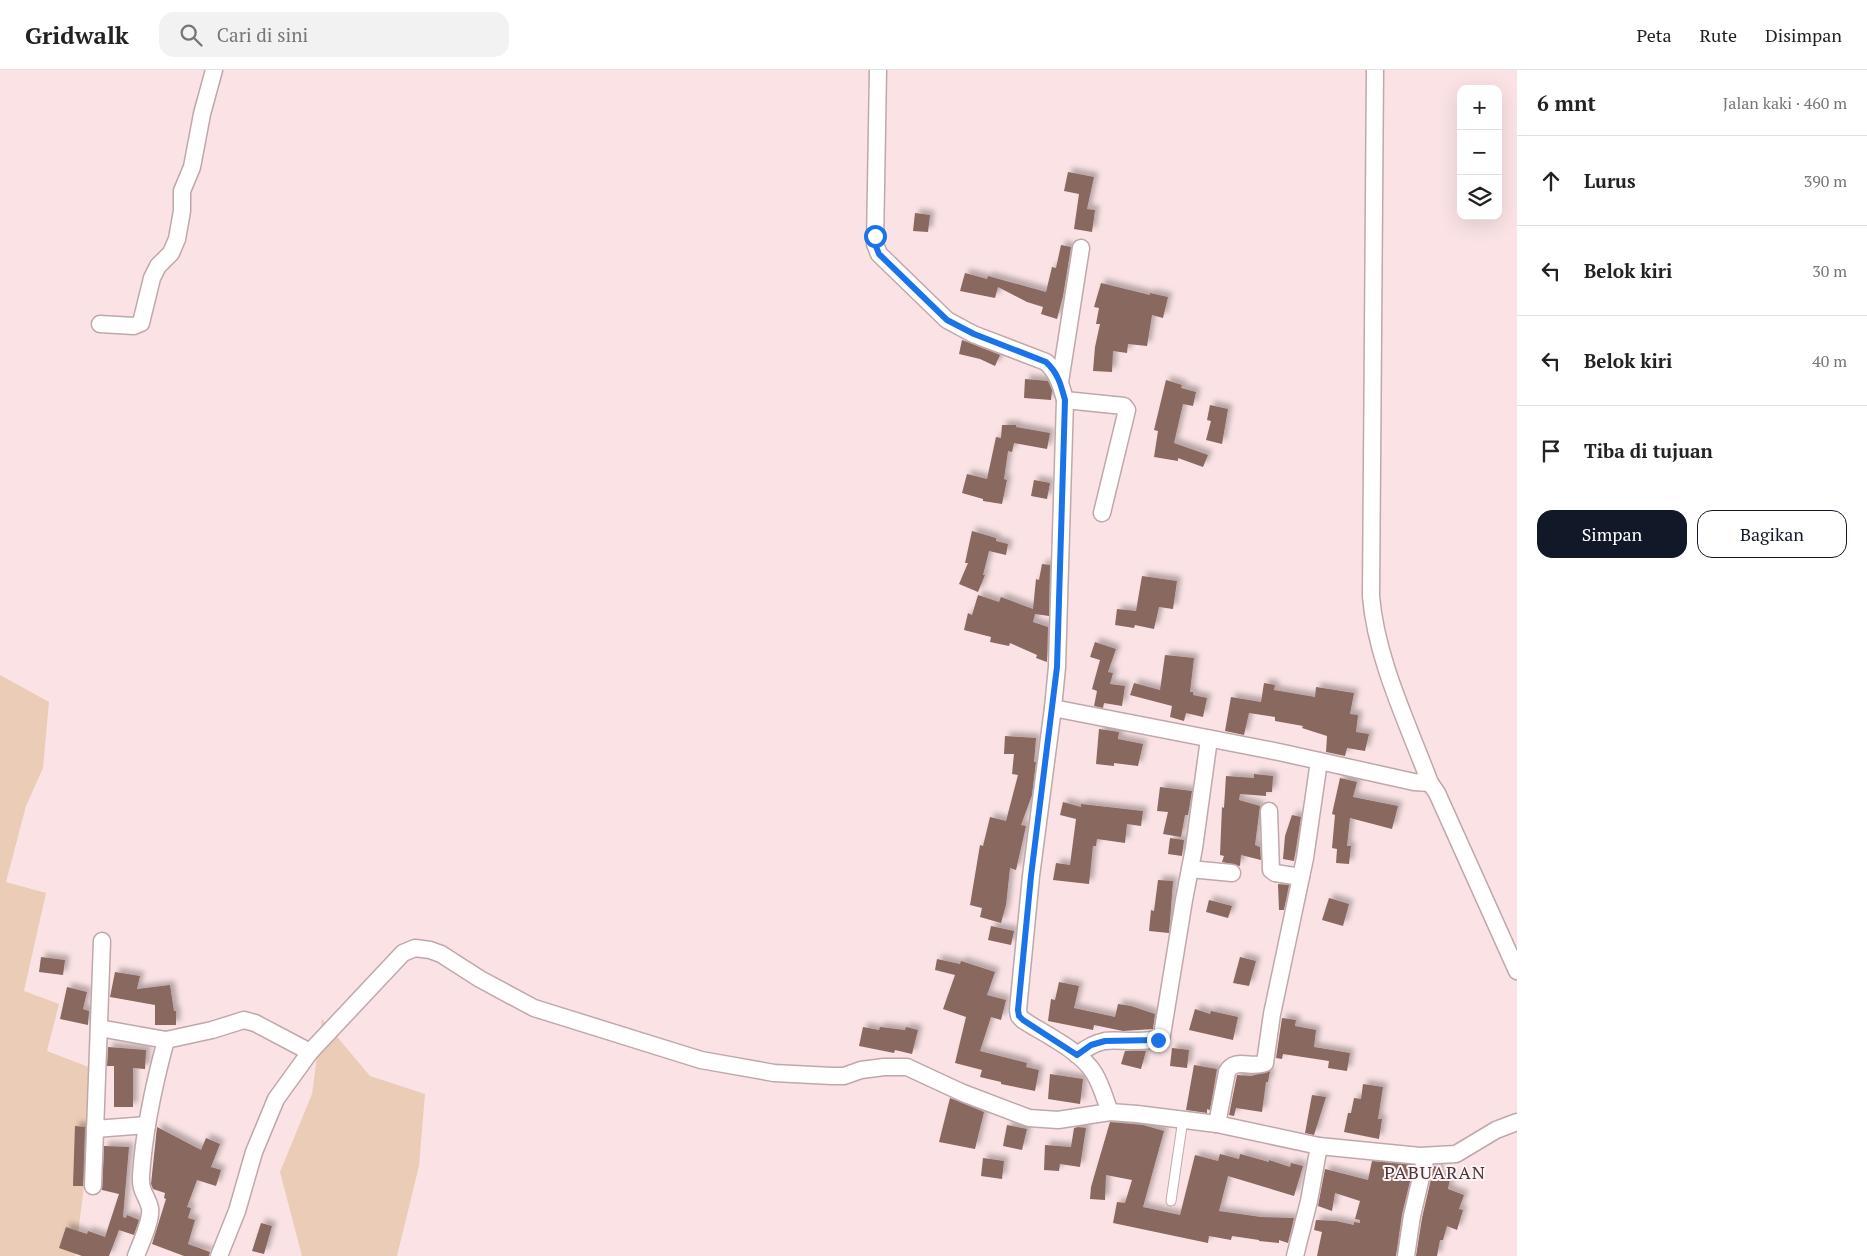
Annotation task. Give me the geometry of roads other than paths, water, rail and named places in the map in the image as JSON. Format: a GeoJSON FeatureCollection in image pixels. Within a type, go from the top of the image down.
{"type":"FeatureCollection","features":[{"type":"Feature","properties":{"kind":"street"},"geometry":{"type":"LineString","coordinates":[[100,324],[134,326],[141,323],[152,278],[158,266],[171,253],[178,240],[182,211],[182,191],[192,167],[202,114],[214,70]]}},
{"type":"Feature","properties":{"kind":"street"},"geometry":{"type":"LineString","coordinates":[[878,70],[875,244],[879,254],[947,320],[974,334],[1046,362],[1055,371],[1065,400],[1057,667],[1031,876],[1018,1010],[1019,1016],[1023,1020],[1077,1055],[1089,1066],[1095,1074],[1110,1112]]}},
{"type":"Feature","properties":{"kind":"street"},"geometry":{"type":"LineString","coordinates":[[1375,70],[1372,617],[1382,657],[1430,783],[1437,793],[1517,971]]}},
{"type":"Feature","properties":{"kind":"street"},"geometry":{"type":"LineString","coordinates":[[1060,382],[1082,248]]}},
{"type":"Feature","properties":{"kind":"street"},"geometry":{"type":"LineString","coordinates":[[1065,400],[1124,406],[1127,410],[1102,513]]}},
{"type":"Feature","properties":{"kind":"street"},"geometry":{"type":"LineString","coordinates":[[1053,708],[1414,782],[1430,783]]}},
{"type":"Feature","properties":{"kind":"street"},"geometry":{"type":"LineString","coordinates":[[1077,1055],[1091,1045],[1105,1041],[1154,1040],[1161,1037],[1190,868],[1209,739]]}},
{"type":"Feature","properties":{"kind":"street"},"geometry":{"type":"LineString","coordinates":[[1217,1124],[1227,1072],[1230,1066],[1236,1064],[1260,1065],[1264,1063],[1272,1014],[1301,877],[1319,761]]}},
{"type":"Feature","properties":{"kind":"street"},"geometry":{"type":"LineString","coordinates":[[1269,811],[1271,870],[1275,874],[1301,877]]}},
{"type":"Feature","properties":{"kind":"street"},"geometry":{"type":"LineString","coordinates":[[1190,868],[1232,873]]}},
{"type":"Feature","properties":{"kind":"street"},"geometry":{"type":"LineString","coordinates":[[92,1186],[102,941]]}},
{"type":"Feature","properties":{"kind":"street"},"geometry":{"type":"LineString","coordinates":[[219,1256],[237,1211],[254,1152],[276,1099],[310,1052],[403,953],[415,948],[430,950],[440,954],[480,979],[534,1008],[592,1028],[700,1060],[774,1074],[832,1076],[844,1076],[861,1070],[884,1067],[907,1067],[963,1093],[1029,1118],[1058,1120],[1110,1112],[1217,1124],[1319,1146],[1426,1156],[1456,1154],[1496,1130],[1517,1122]]}},
{"type":"Feature","properties":{"kind":"street"},"geometry":{"type":"LineString","coordinates":[[99,1028],[166,1040],[212,1030],[244,1020],[256,1023],[310,1052]]}},
{"type":"Feature","properties":{"kind":"street"},"geometry":{"type":"LineString","coordinates":[[136,1256],[150,1215],[140,1183],[153,1088],[166,1040]]}},
{"type":"Feature","properties":{"kind":"street"},"geometry":{"type":"LineString","coordinates":[[95,1129],[148,1125]]}},
{"type":"Feature","properties":{"kind":"street"},"geometry":{"type":"LineString","coordinates":[[1295,1256],[1309,1201],[1319,1146]]}},
{"type":"Feature","properties":{"kind":"street"},"geometry":{"type":"LineString","coordinates":[[1406,1256],[1412,1216],[1426,1156]]}},
{"type":"Feature","properties":{"kind":"lane"},"geometry":{"type":"LineString","coordinates":[[1171,1200],[1183,1119]]}},
{"type":"Feature","properties":{"kind":"district","name":"PABUARAN"},"geometry":{"type":"Point","coordinates":[1435,1173]}}]}
